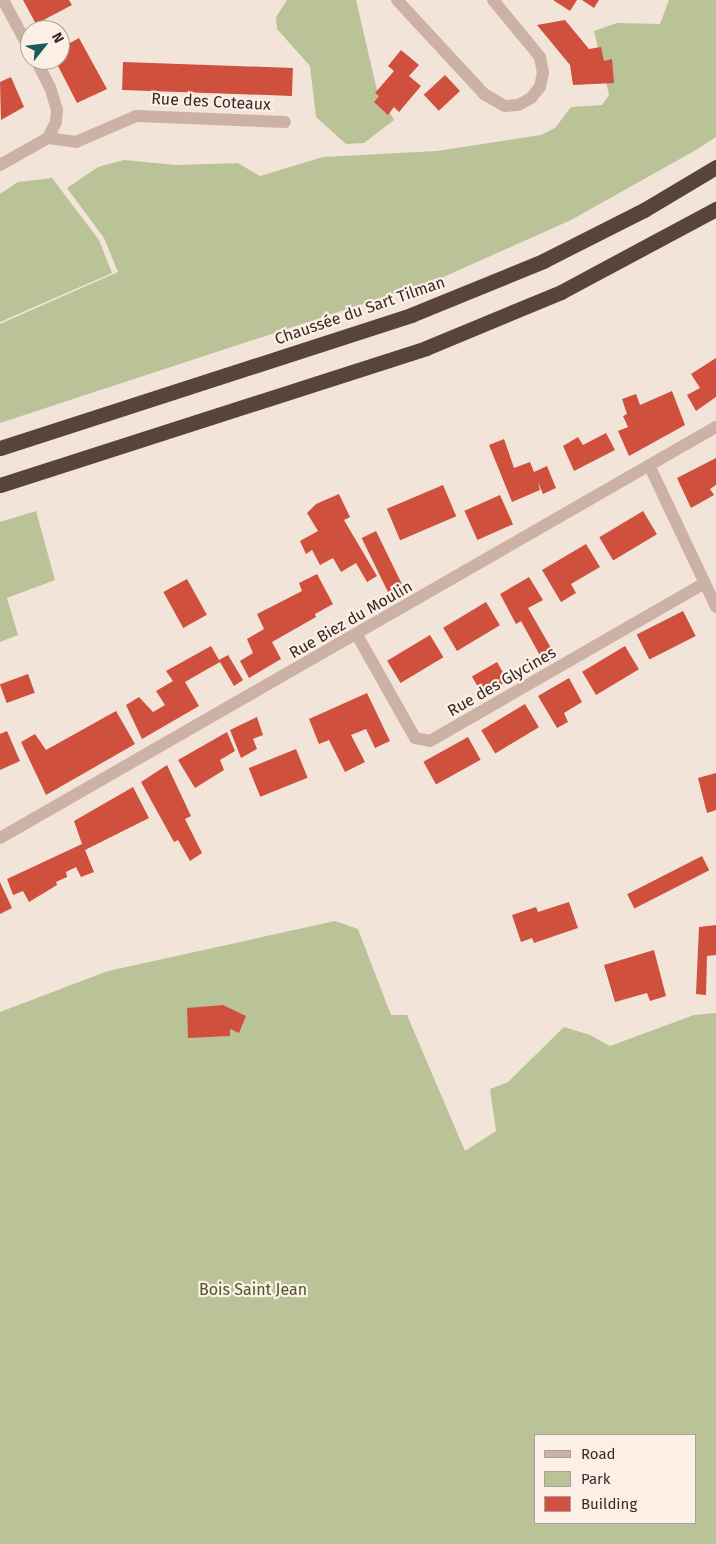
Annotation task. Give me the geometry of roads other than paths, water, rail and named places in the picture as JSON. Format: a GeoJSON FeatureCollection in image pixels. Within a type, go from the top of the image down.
{"type":"FeatureCollection","features":[{"type":"Feature","properties":{"kind":"highway","name":"Chaussée du Sart Tilman"},"geometry":{"type":"LineString","coordinates":[[0,448],[411,314],[543,261],[644,210],[716,167]]}},
{"type":"Feature","properties":{"kind":"highway"},"geometry":{"type":"LineString","coordinates":[[0,486],[426,348],[560,292],[716,209]]}},
{"type":"Feature","properties":{"kind":"street"},"geometry":{"type":"LineString","coordinates":[[3,0],[20,31]]}},
{"type":"Feature","properties":{"kind":"street"},"geometry":{"type":"LineString","coordinates":[[397,0],[484,94],[505,106],[518,105],[531,98],[540,87],[544,73],[540,58],[493,0]]}},
{"type":"Feature","properties":{"kind":"street"},"geometry":{"type":"LineString","coordinates":[[0,166],[48,138],[56,122],[57,110],[50,87],[41,70]]}},
{"type":"Feature","properties":{"kind":"street","name":"Rue des Coteaux"},"geometry":{"type":"LineString","coordinates":[[48,138],[76,142],[126,119],[145,115],[284,122]]}},
{"type":"Feature","properties":{"kind":"street","name":"Rue Biez du Moulin"},"geometry":{"type":"LineString","coordinates":[[0,838],[357,635],[716,427]]}},
{"type":"Feature","properties":{"kind":"street"},"geometry":{"type":"LineString","coordinates":[[649,465],[716,607]]}},
{"type":"Feature","properties":{"kind":"street","name":"Rue des Glycines"},"geometry":{"type":"LineString","coordinates":[[357,635],[415,738],[430,741],[705,583]]}},
{"type":"Feature","properties":{"kind":"park label","name":"Bois Saint Jean"},"geometry":{"type":"Point","coordinates":[253,1290]}}]}
